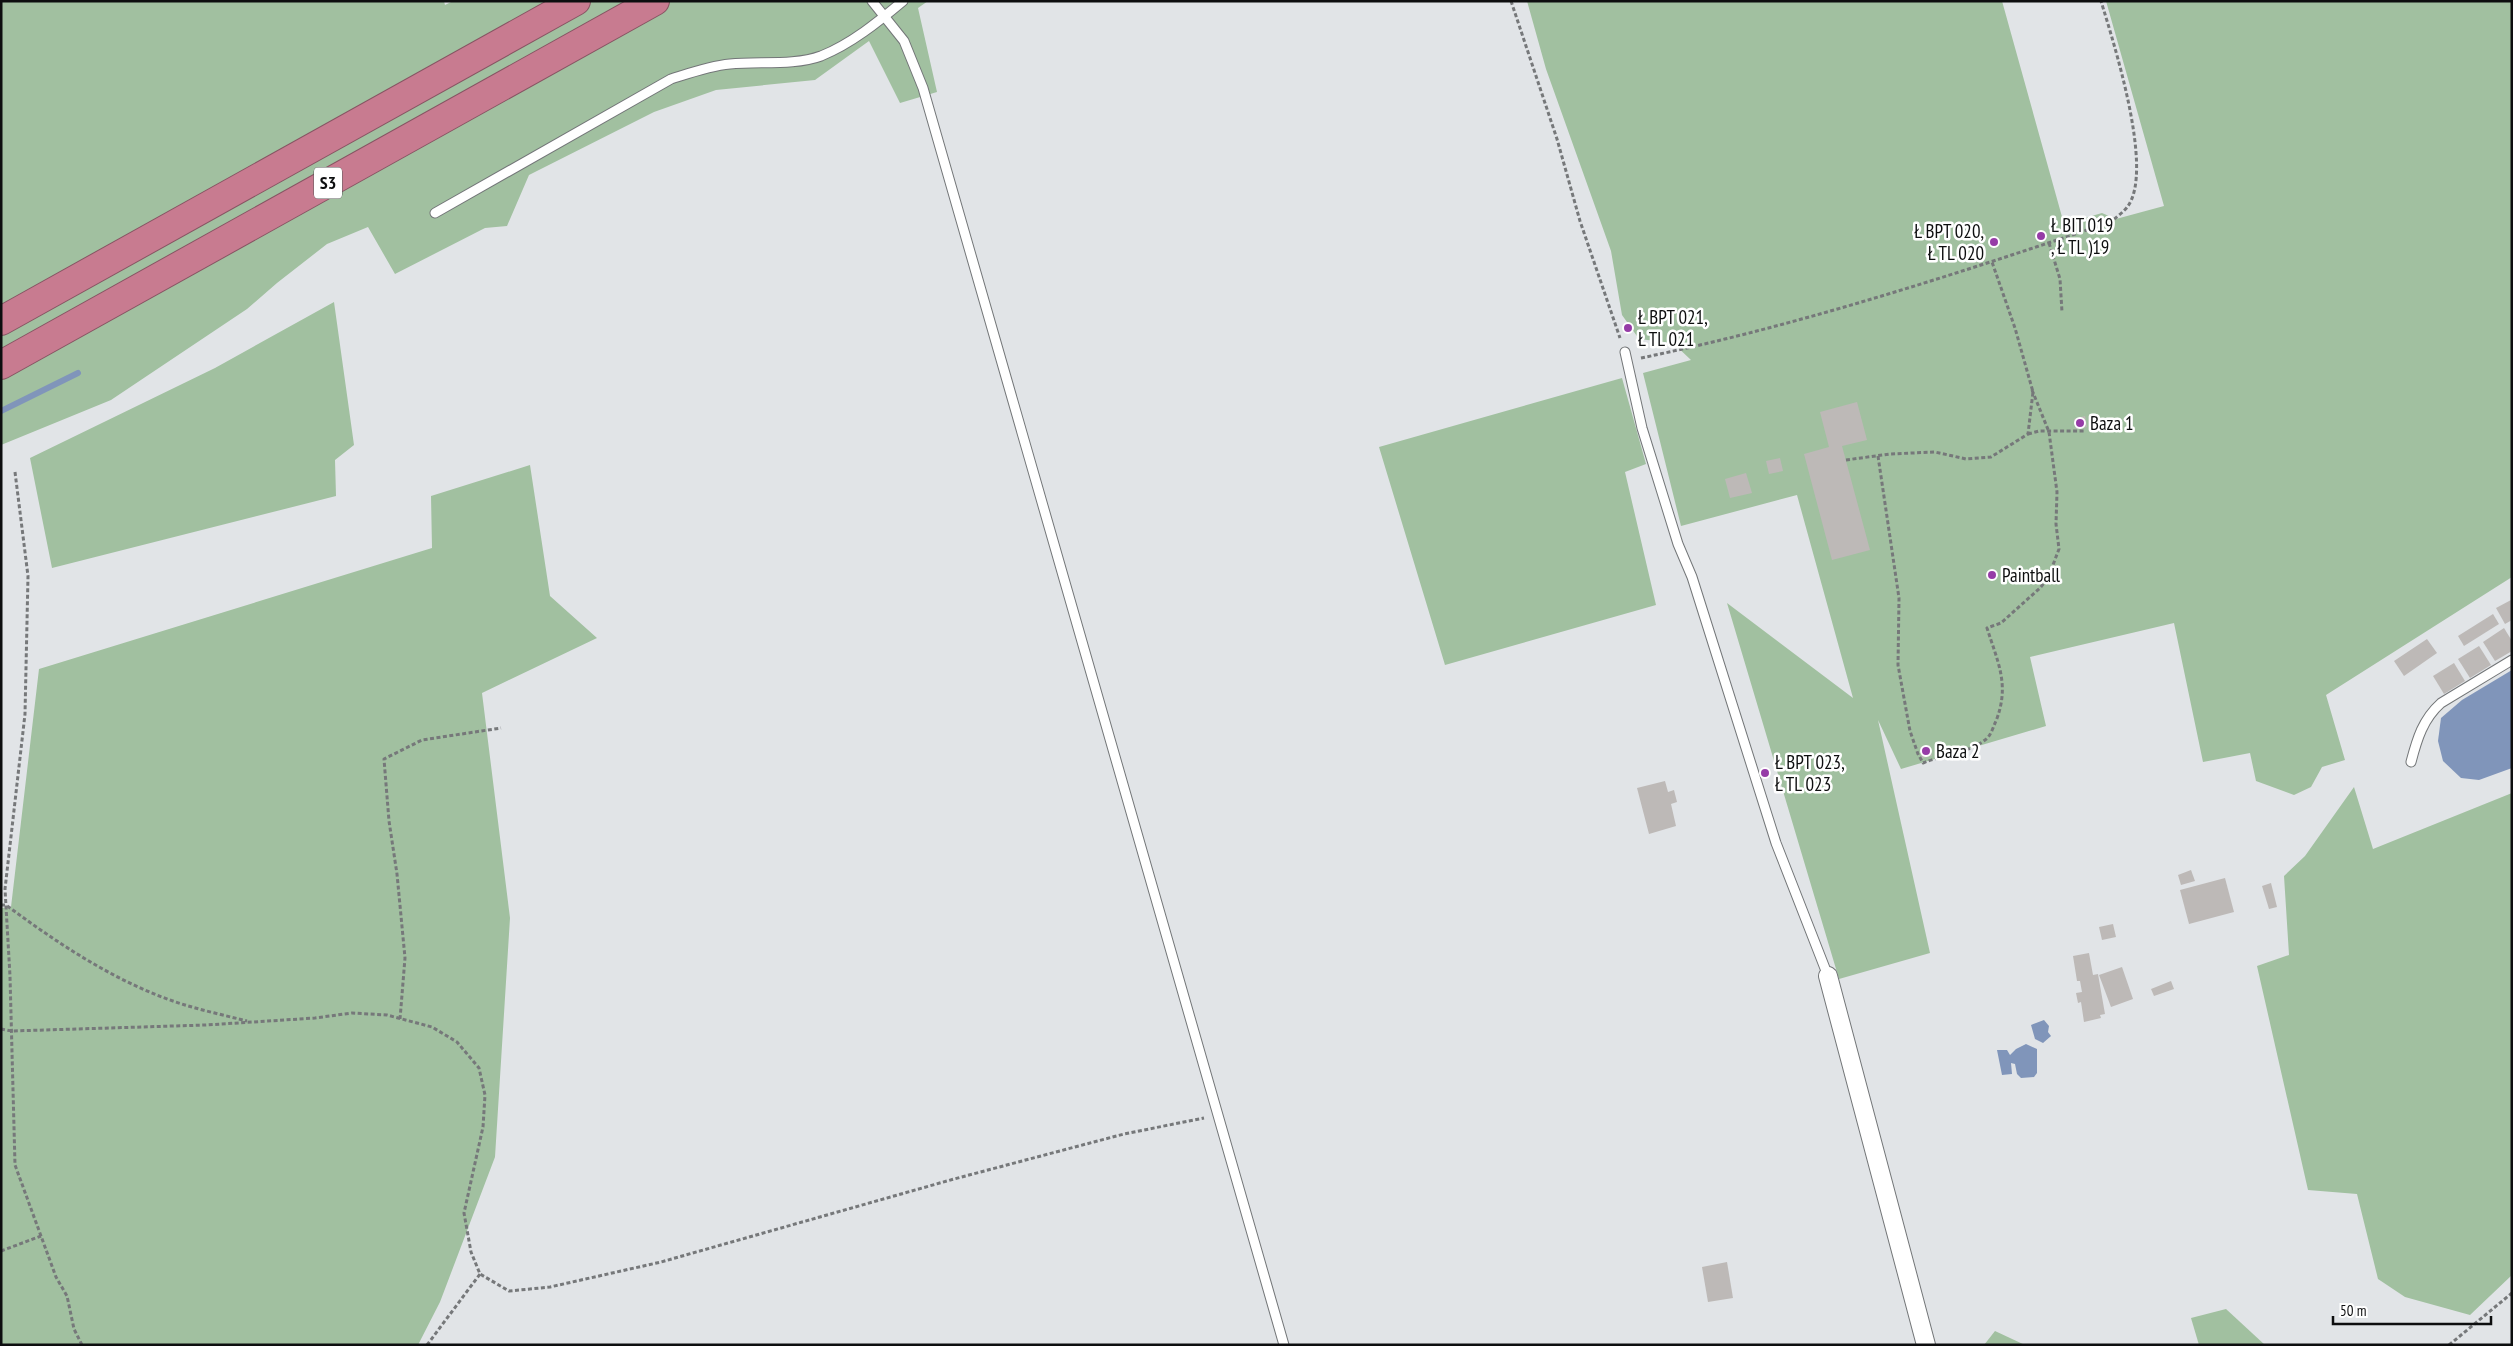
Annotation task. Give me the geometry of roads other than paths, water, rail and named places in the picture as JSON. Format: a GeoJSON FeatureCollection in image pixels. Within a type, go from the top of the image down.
{"type":"FeatureCollection","features":[{"type":"Feature","properties":{"kind":"highway","name":"S3"},"geometry":{"type":"LineString","coordinates":[[1,321],[576,1]]}},
{"type":"Feature","properties":{"kind":"highway","name":"S3"},"geometry":{"type":"LineString","coordinates":[[1,365],[655,1]]}},
{"type":"Feature","properties":{"kind":"street"},"geometry":{"type":"LineString","coordinates":[[1828,976],[1926,1345]]}},
{"type":"Feature","properties":{"kind":"lane"},"geometry":{"type":"LineString","coordinates":[[872,1],[904,41],[923,88],[1284,1345]]}},
{"type":"Feature","properties":{"kind":"lane"},"geometry":{"type":"LineString","coordinates":[[435,213],[671,79],[699,70],[728,64],[794,61],[819,56],[843,45],[903,1]]}},
{"type":"Feature","properties":{"kind":"lane"},"geometry":{"type":"LineString","coordinates":[[1626,356],[1642,428],[1678,544],[1692,577],[1776,843],[1828,976]]}},
{"type":"Feature","properties":{"kind":"lane"},"geometry":{"type":"LineString","coordinates":[[2411,762],[2423,726],[2432,712],[2442,703],[2512,660]]}},
{"type":"Feature","properties":{"kind":"water"},"geometry":{"type":"Polygon","coordinates":[[[2512,670],[2512,768],[2479,780],[2461,778],[2443,761],[2438,741],[2441,718],[2462,700],[2512,670]]]}},
{"type":"Feature","properties":{"kind":"water"},"geometry":{"type":"Polygon","coordinates":[[[2044,1020],[2049,1026],[2048,1032],[2051,1036],[2043,1043],[2035,1039],[2031,1025],[2044,1020]]]}},
{"type":"Feature","properties":{"kind":"water"},"geometry":{"type":"Polygon","coordinates":[[[2026,1044],[2037,1049],[2037,1073],[2034,1077],[2021,1078],[2017,1074],[2015,1064],[2011,1063],[2012,1074],[2002,1075],[1997,1050],[2007,1050],[2010,1055],[2016,1049],[2026,1044]]]}},
{"type":"Feature","properties":{"kind":"waterway"},"geometry":{"type":"LineString","coordinates":[[1,411],[78,373]]}},
{"type":"Feature","properties":{"kind":"place","name":"Ł BIT 019 , Ł TL )19"},"geometry":{"type":"Point","coordinates":[2041,236]}},
{"type":"Feature","properties":{"kind":"place","name":"Ł BPT 020, Ł TL 020"},"geometry":{"type":"Point","coordinates":[1994,242]}},
{"type":"Feature","properties":{"kind":"place","name":"Ł BPT 021, Ł TL 021"},"geometry":{"type":"Point","coordinates":[1628,328]}},
{"type":"Feature","properties":{"kind":"place","name":"Baza 1"},"geometry":{"type":"Point","coordinates":[2080,423]}},
{"type":"Feature","properties":{"kind":"place","name":"Paintball"},"geometry":{"type":"Point","coordinates":[1992,575]}},
{"type":"Feature","properties":{"kind":"place","name":"Baza 2"},"geometry":{"type":"Point","coordinates":[1926,751]}},
{"type":"Feature","properties":{"kind":"place","name":"Ł BPT 023, Ł TL 023"},"geometry":{"type":"Point","coordinates":[1765,773]}}]}
